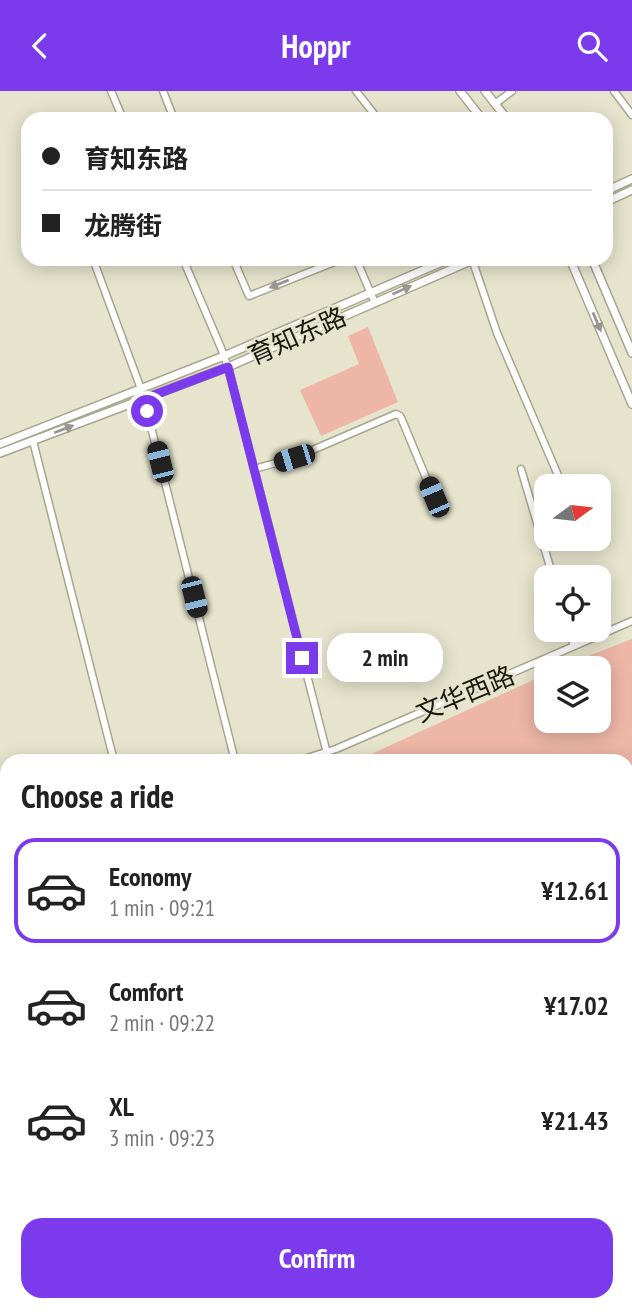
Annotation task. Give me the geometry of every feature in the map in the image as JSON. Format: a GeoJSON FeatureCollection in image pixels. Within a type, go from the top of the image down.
{"type":"FeatureCollection","features":[{"type":"Feature","properties":{"kind":"main road"},"geometry":{"type":"LineString","coordinates":[[460,91],[476,112]]}},
{"type":"Feature","properties":{"kind":"main road"},"geometry":{"type":"LineString","coordinates":[[485,91],[501,112]]}},
{"type":"Feature","properties":{"kind":"main road"},"geometry":{"type":"LineString","coordinates":[[613,188],[632,180]]}},
{"type":"Feature","properties":{"kind":"main road"},"geometry":{"type":"LineString","coordinates":[[613,199],[632,190]]}},
{"type":"Feature","properties":{"kind":"main road","name":"育知东路"},"geometry":{"type":"LineString","coordinates":[[0,444],[225,356],[433,266]]}},
{"type":"Feature","properties":{"kind":"main road","name":"育知东路"},"geometry":{"type":"LineString","coordinates":[[0,453],[228,367],[457,266]]}},
{"type":"Feature","properties":{"kind":"main road"},"geometry":{"type":"LineString","coordinates":[[573,266],[632,404]]}},
{"type":"Feature","properties":{"kind":"main road"},"geometry":{"type":"LineString","coordinates":[[595,266],[632,353]]}},
{"type":"Feature","properties":{"kind":"street"},"geometry":{"type":"LineString","coordinates":[[111,91],[120,112]]}},
{"type":"Feature","properties":{"kind":"street"},"geometry":{"type":"LineString","coordinates":[[163,91],[171,112]]}},
{"type":"Feature","properties":{"kind":"street"},"geometry":{"type":"LineString","coordinates":[[356,91],[372,112]]}},
{"type":"Feature","properties":{"kind":"street"},"geometry":{"type":"LineString","coordinates":[[495,104],[512,91]]}},
{"type":"Feature","properties":{"kind":"street"},"geometry":{"type":"LineString","coordinates":[[614,91],[632,115]]}},
{"type":"Feature","properties":{"kind":"street"},"geometry":{"type":"LineString","coordinates":[[96,266],[141,389]]}},
{"type":"Feature","properties":{"kind":"street"},"geometry":{"type":"LineString","coordinates":[[186,266],[225,356],[327,753]]}},
{"type":"Feature","properties":{"kind":"street"},"geometry":{"type":"LineString","coordinates":[[236,266],[249,296],[324,266]]}},
{"type":"Feature","properties":{"kind":"street"},"geometry":{"type":"LineString","coordinates":[[359,266],[375,303]]}},
{"type":"Feature","properties":{"kind":"street"},"geometry":{"type":"LineString","coordinates":[[475,266],[497,333],[557,474]]}},
{"type":"Feature","properties":{"kind":"street"},"geometry":{"type":"LineString","coordinates":[[144,399],[233,754]]}},
{"type":"Feature","properties":{"kind":"street"},"geometry":{"type":"LineString","coordinates":[[254,470],[294,458],[396,414],[402,420],[434,497]]}},
{"type":"Feature","properties":{"kind":"street"},"geometry":{"type":"LineString","coordinates":[[33,441],[112,754]]}},
{"type":"Feature","properties":{"kind":"street"},"geometry":{"type":"LineString","coordinates":[[521,469],[549,565]]}},
{"type":"Feature","properties":{"kind":"street","name":"文华西路"},"geometry":{"type":"LineString","coordinates":[[323,754],[632,621]]}},
{"type":"Feature","properties":{"kind":"street"},"geometry":{"type":"LineString","coordinates":[[572,642],[574,646]]}},
{"type":"Feature","properties":{"kind":"shaded area"},"geometry":{"type":"Polygon","coordinates":[[[368,327],[398,402],[321,436],[300,390],[359,364],[348,336],[368,327]]]}},
{"type":"Feature","properties":{"kind":"shaded area"},"geometry":{"type":"Polygon","coordinates":[[[632,639],[632,754],[371,754],[534,679],[534,733],[611,733],[611,656],[589,656],[632,639]]]}},
{"type":"Feature","properties":{"kind":"route"},"geometry":{"type":"LineString","coordinates":[[147,411],[144,399],[228,367],[302,658]]}}]}
